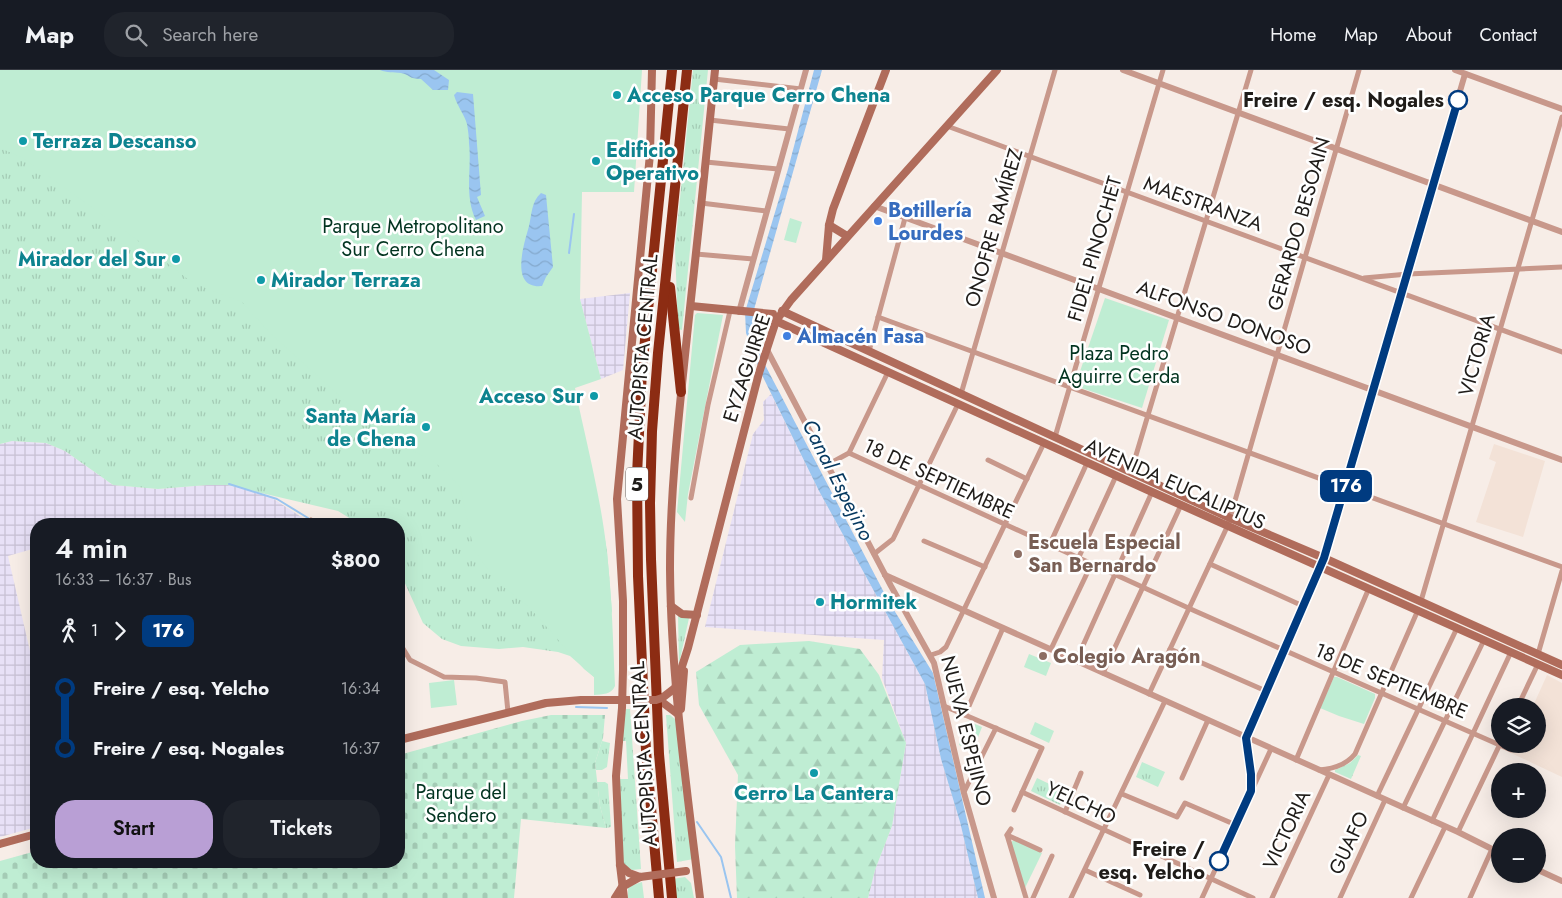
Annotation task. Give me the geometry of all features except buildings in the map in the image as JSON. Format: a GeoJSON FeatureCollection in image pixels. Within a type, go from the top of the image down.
{"type":"FeatureCollection","features":[{"type":"Feature","properties":{"kind":"highway","name":"AUTOPISTA CENTRAL"},"geometry":{"type":"LineString","coordinates":[[659,898],[646,751],[638,568],[637,475],[642,370],[672,70]]}},
{"type":"Feature","properties":{"kind":"highway","name":"AUTOPISTA CENTRAL"},"geometry":{"type":"LineString","coordinates":[[672,898],[659,754],[650,531],[651,467],[655,392],[687,70]]}},
{"type":"Feature","properties":{"kind":"highway"},"geometry":{"type":"LineString","coordinates":[[669,252],[670,298],[682,392]]}},
{"type":"Feature","properties":{"kind":"main road"},"geometry":{"type":"LineString","coordinates":[[624,898],[620,865],[616,776],[621,714],[626,700],[617,499],[649,162],[652,70]]}},
{"type":"Feature","properties":{"kind":"main road"},"geometry":{"type":"LineString","coordinates":[[700,898],[675,688],[671,606],[672,507],[690,306],[715,70]]}},
{"type":"Feature","properties":{"kind":"main road"},"geometry":{"type":"LineString","coordinates":[[826,260],[829,225],[837,199],[886,70]]}},
{"type":"Feature","properties":{"kind":"main road","name":"EYZAGUIRRE"},"geometry":{"type":"LineString","coordinates":[[782,311],[997,70]]}},
{"type":"Feature","properties":{"kind":"main road"},"geometry":{"type":"LineString","coordinates":[[829,225],[848,236]]}},
{"type":"Feature","properties":{"kind":"main road"},"geometry":{"type":"LineString","coordinates":[[690,306],[759,314],[773,318],[782,311]]}},
{"type":"Feature","properties":{"kind":"main road","name":"AVENIDA EUCALIPTUS"},"geometry":{"type":"LineString","coordinates":[[782,311],[1131,472],[1320,566],[1562,675]]}},
{"type":"Feature","properties":{"kind":"main road","name":"EYZAGUIRRE"},"geometry":{"type":"LineString","coordinates":[[675,688],[697,615],[773,318]]}},
{"type":"Feature","properties":{"kind":"main road","name":"AVENIDA EUCALIPTUS"},"geometry":{"type":"LineString","coordinates":[[773,318],[1181,505],[1229,521],[1324,558],[1562,665]]}},
{"type":"Feature","properties":{"kind":"main road"},"geometry":{"type":"LineString","coordinates":[[671,606],[682,614],[697,615]]}},
{"type":"Feature","properties":{"kind":"main road"},"geometry":{"type":"LineString","coordinates":[[1442,621],[1442,616],[1446,612]]}},
{"type":"Feature","properties":{"kind":"main road"},"geometry":{"type":"LineString","coordinates":[[681,736],[682,691],[688,648]]}},
{"type":"Feature","properties":{"kind":"main road"},"geometry":{"type":"LineString","coordinates":[[660,700],[675,688]]}},
{"type":"Feature","properties":{"kind":"main road"},"geometry":{"type":"LineString","coordinates":[[607,700],[616,706],[621,714]]}},
{"type":"Feature","properties":{"kind":"main road"},"geometry":{"type":"LineString","coordinates":[[405,738],[546,703],[660,700],[678,714]]}},
{"type":"Feature","properties":{"kind":"main road"},"geometry":{"type":"LineString","coordinates":[[0,844],[30,836]]}},
{"type":"Feature","properties":{"kind":"main road"},"geometry":{"type":"LineString","coordinates":[[620,865],[635,877]]}},
{"type":"Feature","properties":{"kind":"main road"},"geometry":{"type":"LineString","coordinates":[[615,898],[622,888],[635,877],[697,869]]}},
{"type":"Feature","properties":{"kind":"street"},"geometry":{"type":"LineString","coordinates":[[741,312],[753,259],[806,70]]}},
{"type":"Feature","properties":{"kind":"street","name":"ONOFRE RAMÍREZ"},"geometry":{"type":"LineString","coordinates":[[961,394],[1056,70]]}},
{"type":"Feature","properties":{"kind":"street"},"geometry":{"type":"LineString","coordinates":[[1123,70],[1562,232]]}},
{"type":"Feature","properties":{"kind":"street","name":"FIDEL PINOCHET"},"geometry":{"type":"LineString","coordinates":[[1055,437],[1163,70]]}},
{"type":"Feature","properties":{"kind":"street"},"geometry":{"type":"LineString","coordinates":[[1131,472],[1251,70]]}},
{"type":"Feature","properties":{"kind":"street","name":"GERARDO BESOAIN"},"geometry":{"type":"LineString","coordinates":[[1149,694],[1229,521],[1359,70]]}},
{"type":"Feature","properties":{"kind":"street"},"geometry":{"type":"LineString","coordinates":[[1455,70],[1562,109]]}},
{"type":"Feature","properties":{"kind":"street"},"geometry":{"type":"LineString","coordinates":[[1251,791],[1251,774],[1246,738],[1324,558],[1465,74]]}},
{"type":"Feature","properties":{"kind":"street"},"geometry":{"type":"LineString","coordinates":[[714,79],[801,89]]}},
{"type":"Feature","properties":{"kind":"street","name":"VICTORIA"},"geometry":{"type":"LineString","coordinates":[[1421,601],[1562,116]]}},
{"type":"Feature","properties":{"kind":"street"},"geometry":{"type":"LineString","coordinates":[[710,120],[789,129]]}},
{"type":"Feature","properties":{"kind":"street","name":"MAESTRANZA"},"geometry":{"type":"LineString","coordinates":[[947,126],[1562,352]]}},
{"type":"Feature","properties":{"kind":"street"},"geometry":{"type":"LineString","coordinates":[[706,162],[778,169]]}},
{"type":"Feature","properties":{"kind":"street"},"geometry":{"type":"LineString","coordinates":[[701,203],[766,211]]}},
{"type":"Feature","properties":{"kind":"street","name":"ALFONSO DONOSO"},"geometry":{"type":"LineString","coordinates":[[874,206],[1562,460]]}},
{"type":"Feature","properties":{"kind":"street"},"geometry":{"type":"LineString","coordinates":[[868,351],[905,218]]}},
{"type":"Feature","properties":{"kind":"street"},"geometry":{"type":"LineString","coordinates":[[696,254],[753,259]]}},
{"type":"Feature","properties":{"kind":"street"},"geometry":{"type":"LineString","coordinates":[[1362,278],[1562,266]]}},
{"type":"Feature","properties":{"kind":"street"},"geometry":{"type":"LineString","coordinates":[[690,498],[708,404],[730,310]]}},
{"type":"Feature","properties":{"kind":"street"},"geometry":{"type":"LineString","coordinates":[[878,317],[1562,567]]}},
{"type":"Feature","properties":{"kind":"street","name":"NUEVA ESPEJINO"},"geometry":{"type":"LineString","coordinates":[[765,352],[937,669],[964,793],[994,898]]}},
{"type":"Feature","properties":{"kind":"street"},"geometry":{"type":"LineString","coordinates":[[827,465],[849,453],[888,372]]}},
{"type":"Feature","properties":{"kind":"street"},"geometry":{"type":"LineString","coordinates":[[874,554],[893,539],[958,404]]}},
{"type":"Feature","properties":{"kind":"street"},"geometry":{"type":"LineString","coordinates":[[931,655],[940,652],[946,647],[1044,443]]}},
{"type":"Feature","properties":{"kind":"street","name":"18 DE SEPTIEMBRE"},"geometry":{"type":"LineString","coordinates":[[849,453],[1142,588],[1491,740]]}},
{"type":"Feature","properties":{"kind":"street"},"geometry":{"type":"LineString","coordinates":[[988,460],[1027,479]]}},
{"type":"Feature","properties":{"kind":"street"},"geometry":{"type":"LineString","coordinates":[[1049,546],[1087,463]]}},
{"type":"Feature","properties":{"kind":"street"},"geometry":{"type":"LineString","coordinates":[[1078,558],[1116,476]]}},
{"type":"Feature","properties":{"kind":"street"},"geometry":{"type":"LineString","coordinates":[[1076,661],[1152,492]]}},
{"type":"Feature","properties":{"kind":"street"},"geometry":{"type":"LineString","coordinates":[[1103,673],[1181,505]]}},
{"type":"Feature","properties":{"kind":"street"},"geometry":{"type":"LineString","coordinates":[[924,541],[985,567]]}},
{"type":"Feature","properties":{"kind":"street"},"geometry":{"type":"LineString","coordinates":[[1210,564],[1303,606]]}},
{"type":"Feature","properties":{"kind":"street"},"geometry":{"type":"LineString","coordinates":[[1050,650],[1091,565]]}},
{"type":"Feature","properties":{"kind":"street"},"geometry":{"type":"LineString","coordinates":[[1538,654],[1562,571]]}},
{"type":"Feature","properties":{"kind":"street"},"geometry":{"type":"LineString","coordinates":[[885,575],[1445,826],[1491,848]]}},
{"type":"Feature","properties":{"kind":"street"},"geometry":{"type":"LineString","coordinates":[[897,580],[899,598]]}},
{"type":"Feature","properties":{"kind":"street"},"geometry":{"type":"LineString","coordinates":[[1296,760],[1369,588]]}},
{"type":"Feature","properties":{"kind":"street","name":"VICTORIA"},"geometry":{"type":"LineString","coordinates":[[1314,768],[1320,770],[1332,768],[1344,763],[1352,757],[1358,748],[1418,610]]}},
{"type":"Feature","properties":{"kind":"street"},"geometry":{"type":"LineString","coordinates":[[965,715],[1003,628]]}},
{"type":"Feature","properties":{"kind":"street"},"geometry":{"type":"LineString","coordinates":[[1377,796],[1457,628]]}},
{"type":"Feature","properties":{"kind":"street"},"geometry":{"type":"LineString","coordinates":[[1403,808],[1484,640]]}},
{"type":"Feature","properties":{"kind":"street"},"geometry":{"type":"LineString","coordinates":[[1170,649],[1266,691]]}},
{"type":"Feature","properties":{"kind":"street"},"geometry":{"type":"LineString","coordinates":[[405,652],[410,660],[444,677],[476,678],[505,682],[508,712]]}},
{"type":"Feature","properties":{"kind":"street"},"geometry":{"type":"LineString","coordinates":[[1432,821],[1511,652]]}},
{"type":"Feature","properties":{"kind":"street"},"geometry":{"type":"LineString","coordinates":[[1522,698],[1538,664]]}},
{"type":"Feature","properties":{"kind":"street"},"geometry":{"type":"LineString","coordinates":[[1071,898],[1165,701]]}},
{"type":"Feature","properties":{"kind":"street"},"geometry":{"type":"LineString","coordinates":[[944,706],[996,728],[964,793]]}},
{"type":"Feature","properties":{"kind":"street"},"geometry":{"type":"LineString","coordinates":[[1182,778],[1208,720]]}},
{"type":"Feature","properties":{"kind":"street","name":"YELCHO"},"geometry":{"type":"LineString","coordinates":[[996,728],[1042,748],[1022,792],[1253,898]]}},
{"type":"Feature","properties":{"kind":"street"},"geometry":{"type":"LineString","coordinates":[[1202,898],[1271,749]]}},
{"type":"Feature","properties":{"kind":"street"},"geometry":{"type":"LineString","coordinates":[[1458,832],[1496,753]]}},
{"type":"Feature","properties":{"kind":"street"},"geometry":{"type":"LineString","coordinates":[[1065,812],[1081,773]]}},
{"type":"Feature","properties":{"kind":"street","name":"VICTORIA"},"geometry":{"type":"LineString","coordinates":[[1272,898],[1329,774]]}},
{"type":"Feature","properties":{"kind":"street"},"geometry":{"type":"LineString","coordinates":[[1014,810],[1022,792]]}},
{"type":"Feature","properties":{"kind":"street"},"geometry":{"type":"LineString","coordinates":[[1122,794],[1177,818],[1185,803],[1236,825]]}},
{"type":"Feature","properties":{"kind":"street","name":"GUAFO"},"geometry":{"type":"LineString","coordinates":[[1340,898],[1385,800]]}},
{"type":"Feature","properties":{"kind":"street"},"geometry":{"type":"LineString","coordinates":[[1412,898],[1445,826]]}},
{"type":"Feature","properties":{"kind":"street"},"geometry":{"type":"LineString","coordinates":[[1007,835],[1011,829]]}},
{"type":"Feature","properties":{"kind":"street"},"geometry":{"type":"LineString","coordinates":[[1007,835],[1040,850]]}},
{"type":"Feature","properties":{"kind":"street"},"geometry":{"type":"LineString","coordinates":[[1007,835],[1026,898]]}},
{"type":"Feature","properties":{"kind":"street"},"geometry":{"type":"LineString","coordinates":[[1470,898],[1491,851]]}},
{"type":"Feature","properties":{"kind":"street"},"geometry":{"type":"LineString","coordinates":[[1033,898],[1052,856]]}},
{"type":"Feature","properties":{"kind":"street"},"geometry":{"type":"LineString","coordinates":[[1085,870],[1140,895]]}},
{"type":"Feature","properties":{"kind":"street"},"geometry":{"type":"LineString","coordinates":[[1546,874],[1562,881]]}},
{"type":"Feature","properties":{"kind":"shaded area"},"geometry":{"type":"Polygon","coordinates":[[[630,293],[623,370],[601,379],[580,299],[630,293]]]}},
{"type":"Feature","properties":{"kind":"shaded area"},"geometry":{"type":"Polygon","coordinates":[[[771,394],[819,491],[925,684],[941,759],[960,822],[978,898],[868,898],[875,870],[892,826],[906,743],[882,678],[884,640],[705,627],[753,434],[764,420],[763,402],[771,394]]]}},
{"type":"Feature","properties":{"kind":"shaded area"},"geometry":{"type":"Polygon","coordinates":[[[12,441],[46,443],[65,451],[113,485],[158,489],[228,485],[269,496],[303,518],[30,518],[30,550],[8,556],[30,651],[30,829],[0,837],[0,444],[12,441]]]}},
{"type":"Feature","properties":{"kind":"shaded area"},"geometry":{"type":"Polygon","coordinates":[[[1494,444],[1545,461],[1523,537],[1476,522],[1496,462],[1489,459],[1494,444]]]}},
{"type":"Feature","properties":{"kind":"shaded area"},"geometry":{"type":"Polygon","coordinates":[[[1547,675],[1562,683],[1562,777],[1546,769],[1546,763],[1532,763],[1511,753],[1546,753],[1546,698],[1537,698],[1547,675]]]}},
{"type":"Feature","properties":{"kind":"green space"},"geometry":{"type":"Polygon","coordinates":[[[0,70],[593,473],[607,551],[612,611],[594,677],[570,656],[558,652],[523,647],[499,649],[461,646],[442,639],[423,623],[405,583],[405,518],[349,518],[338,511],[228,485],[158,489],[113,485],[65,451],[46,443],[12,441],[0,444],[0,70]]]}},
{"type":"Feature","properties":{"kind":"green space","name":"Parque Metropolitano Sur Cerro Chena"},"geometry":{"type":"Polygon","coordinates":[[[0,70],[642,70],[634,192],[582,192],[580,299],[601,379],[575,388],[597,490],[607,553],[615,686],[611,691],[606,694],[594,695],[594,677],[584,669],[529,607],[496,581],[474,550],[460,487],[448,474],[432,460],[395,442],[353,408],[270,333],[242,302],[189,280],[136,239],[23,158],[0,148],[0,70]]]}},
{"type":"Feature","properties":{"kind":"green space"},"geometry":{"type":"Polygon","coordinates":[[[693,70],[708,70],[682,330],[678,329],[675,248],[693,70]]]}},
{"type":"Feature","properties":{"kind":"green space"},"geometry":{"type":"Polygon","coordinates":[[[790,218],[802,222],[796,243],[784,240],[790,218]]]}},
{"type":"Feature","properties":{"kind":"green space","name":"Plaza Pedro Aguirre Cerda"},"geometry":{"type":"Polygon","coordinates":[[[1105,298],[1169,320],[1142,408],[1075,386],[1105,298]]]}},
{"type":"Feature","properties":{"kind":"green space"},"geometry":{"type":"Polygon","coordinates":[[[697,313],[723,315],[688,494],[685,522],[677,512],[695,315],[697,313]]]}},
{"type":"Feature","properties":{"kind":"green space"},"geometry":{"type":"Polygon","coordinates":[[[678,615],[689,618],[679,664],[678,615]]]}},
{"type":"Feature","properties":{"kind":"green space"},"geometry":{"type":"Polygon","coordinates":[[[809,641],[860,649],[879,675],[906,743],[892,826],[875,870],[868,898],[737,898],[735,846],[738,775],[699,705],[696,672],[740,645],[809,641]]]}},
{"type":"Feature","properties":{"kind":"green space"},"geometry":{"type":"Polygon","coordinates":[[[1029,654],[1051,663],[1046,676],[1024,667],[1029,654]]]}},
{"type":"Feature","properties":{"kind":"green space"},"geometry":{"type":"Polygon","coordinates":[[[1334,677],[1375,694],[1364,724],[1320,708],[1334,677]]]}},
{"type":"Feature","properties":{"kind":"green space"},"geometry":{"type":"Polygon","coordinates":[[[454,680],[457,705],[431,708],[429,683],[454,680]]]}},
{"type":"Feature","properties":{"kind":"green space"},"geometry":{"type":"Polygon","coordinates":[[[626,709],[630,709],[641,869],[632,870],[622,863],[618,779],[628,779],[626,741],[620,741],[626,709]]]}},
{"type":"Feature","properties":{"kind":"green space","name":"Parque del Sendero"},"geometry":{"type":"Polygon","coordinates":[[[551,715],[605,715],[603,738],[595,763],[600,806],[606,828],[521,819],[514,898],[0,898],[0,861],[30,853],[30,868],[405,868],[405,753],[522,721],[551,715]]]}},
{"type":"Feature","properties":{"kind":"green space"},"geometry":{"type":"Polygon","coordinates":[[[666,715],[670,715],[676,720],[694,859],[677,862],[666,715]]]}},
{"type":"Feature","properties":{"kind":"green space"},"geometry":{"type":"Polygon","coordinates":[[[968,721],[982,727],[973,750],[959,745],[968,721]]]}},
{"type":"Feature","properties":{"kind":"green space"},"geometry":{"type":"Polygon","coordinates":[[[1035,722],[1054,731],[1049,743],[1030,734],[1035,722]]]}},
{"type":"Feature","properties":{"kind":"green space"},"geometry":{"type":"Polygon","coordinates":[[[602,741],[610,743],[607,767],[602,770],[596,770],[595,763],[602,741]]]}},
{"type":"Feature","properties":{"kind":"green space"},"geometry":{"type":"Polygon","coordinates":[[[1358,755],[1361,756],[1351,779],[1335,772],[1335,770],[1350,763],[1358,755]]]}},
{"type":"Feature","properties":{"kind":"green space"},"geometry":{"type":"Polygon","coordinates":[[[1142,762],[1165,772],[1158,787],[1136,777],[1142,762]]]}},
{"type":"Feature","properties":{"kind":"green space"},"geometry":{"type":"Polygon","coordinates":[[[1037,778],[1066,792],[1060,805],[1031,791],[1037,778]]]}},
{"type":"Feature","properties":{"kind":"green space"},"geometry":{"type":"Polygon","coordinates":[[[597,782],[608,784],[611,827],[606,828],[600,806],[597,782]]]}},
{"type":"Feature","properties":{"kind":"green space"},"geometry":{"type":"Polygon","coordinates":[[[1014,840],[1042,853],[1025,888],[1011,842],[1014,840]]]}},
{"type":"Feature","properties":{"kind":"green space"},"geometry":{"type":"Polygon","coordinates":[[[685,877],[691,883],[694,898],[674,898],[672,879],[685,877]]]}},
{"type":"Feature","properties":{"kind":"green space"},"geometry":{"type":"Polygon","coordinates":[[[642,882],[644,898],[628,898],[628,888],[642,882]]]}},
{"type":"Feature","properties":{"kind":"water"},"geometry":{"type":"Polygon","coordinates":[[[380,70],[434,70],[449,80],[448,90],[433,90],[421,79],[401,73],[380,70]]]}},
{"type":"Feature","properties":{"kind":"water"},"geometry":{"type":"Polygon","coordinates":[[[814,70],[822,70],[753,313],[755,338],[763,361],[889,602],[933,673],[985,898],[978,898],[960,822],[941,759],[925,684],[819,491],[760,371],[746,333],[745,312],[788,169],[814,70]]]}},
{"type":"Feature","properties":{"kind":"water"},"geometry":{"type":"Polygon","coordinates":[[[457,92],[473,94],[481,195],[477,197],[485,216],[476,220],[472,211],[469,192],[470,153],[468,129],[466,120],[454,95],[457,92]]]}},
{"type":"Feature","properties":{"kind":"water"},"geometry":{"type":"Polygon","coordinates":[[[541,193],[546,195],[553,267],[542,286],[532,285],[525,280],[521,264],[532,208],[535,200],[541,193]]]}},
{"type":"Feature","properties":{"kind":"waterway"},"geometry":{"type":"LineString","coordinates":[[569,253],[574,214]]}},
{"type":"Feature","properties":{"kind":"waterway","name":"Canal Espejino"},"geometry":{"type":"LineString","coordinates":[[229,484],[277,499],[308,518]]}},
{"type":"Feature","properties":{"kind":"waterway"},"geometry":{"type":"LineString","coordinates":[[576,707],[607,708]]}},
{"type":"Feature","properties":{"kind":"waterway","name":"Canal Espejino"},"geometry":{"type":"LineString","coordinates":[[697,822],[721,857],[731,898]]}},
{"type":"Feature","properties":{"kind":"bus line","name":"176"},"geometry":{"type":"LineString","coordinates":[[1219,861],[1251,791],[1252,782],[1246,738],[1324,558],[1458,100]]}},
{"type":"Feature","properties":{"kind":"place","name":"Acceso Parque Cerro Chena"},"geometry":{"type":"Point","coordinates":[617,95]}},
{"type":"Feature","properties":{"kind":"place","name":"Freire / esq. Nogales"},"geometry":{"type":"Point","coordinates":[1458,100]}},
{"type":"Feature","properties":{"kind":"place","name":"Terraza Descanso"},"geometry":{"type":"Point","coordinates":[23,141]}},
{"type":"Feature","properties":{"kind":"place","name":"Edificio Operativo"},"geometry":{"type":"Point","coordinates":[596,161]}},
{"type":"Feature","properties":{"kind":"place","name":"Botillería Lourdes"},"geometry":{"type":"Point","coordinates":[878,221]}},
{"type":"Feature","properties":{"kind":"place","name":"Mirador del Sur"},"geometry":{"type":"Point","coordinates":[176,259]}},
{"type":"Feature","properties":{"kind":"place","name":"Mirador Terraza"},"geometry":{"type":"Point","coordinates":[261,280]}},
{"type":"Feature","properties":{"kind":"place","name":"Almacén Fasa"},"geometry":{"type":"Point","coordinates":[787,336]}},
{"type":"Feature","properties":{"kind":"place","name":"Acceso Sur"},"geometry":{"type":"Point","coordinates":[594,396]}},
{"type":"Feature","properties":{"kind":"place","name":"Santa María de Chena"},"geometry":{"type":"Point","coordinates":[426,427]}},
{"type":"Feature","properties":{"kind":"place","name":"Escuela Especial San Bernardo"},"geometry":{"type":"Point","coordinates":[1018,554]}},
{"type":"Feature","properties":{"kind":"place","name":"Hormitek"},"geometry":{"type":"Point","coordinates":[820,602]}},
{"type":"Feature","properties":{"kind":"place","name":"Colegio Aragón"},"geometry":{"type":"Point","coordinates":[1043,656]}},
{"type":"Feature","properties":{"kind":"place","name":"Cerro La Cantera"},"geometry":{"type":"Point","coordinates":[814,773]}},
{"type":"Feature","properties":{"kind":"place","name":"Freire / esq. Yelcho"},"geometry":{"type":"Point","coordinates":[1219,861]}}]}
